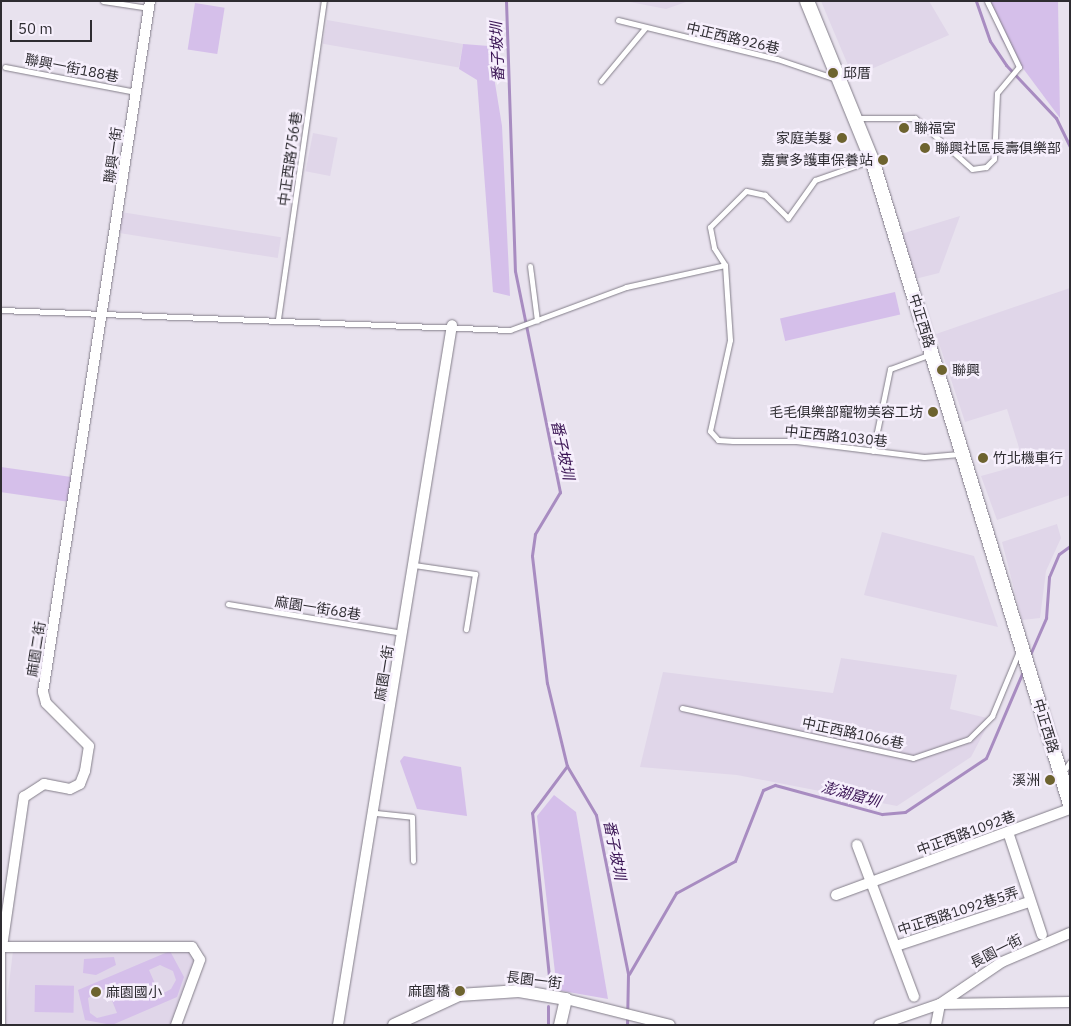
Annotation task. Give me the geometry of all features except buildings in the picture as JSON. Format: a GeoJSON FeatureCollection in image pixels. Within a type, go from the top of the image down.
{"type":"FeatureCollection","features":[{"type":"Feature","properties":{"kind":"main road","name":"中正西路"},"geometry":{"type":"LineString","coordinates":[[807,1],[872,160],[1070,804]]}},
{"type":"Feature","properties":{"kind":"street","name":"聯興一街"},"geometry":{"type":"LineString","coordinates":[[105,313],[150,5]]}},
{"type":"Feature","properties":{"kind":"street","name":"麻園二街"},"geometry":{"type":"LineString","coordinates":[[1,947],[24,797],[44,784],[70,789],[80,784],[86,771],[89,746],[46,703],[43,692],[105,313]]}},
{"type":"Feature","properties":{"kind":"street","name":"麻園一街"},"geometry":{"type":"LineString","coordinates":[[338,1025],[376,813],[452,325]]}},
{"type":"Feature","properties":{"kind":"street","name":"中正西路1092巷"},"geometry":{"type":"LineString","coordinates":[[836,895],[1070,809]]}},
{"type":"Feature","properties":{"kind":"street","name":"中正西路1092巷5弄"},"geometry":{"type":"LineString","coordinates":[[1008,832],[1029,902],[1042,935]]}},
{"type":"Feature","properties":{"kind":"street"},"geometry":{"type":"LineString","coordinates":[[857,845],[914,997]]}},
{"type":"Feature","properties":{"kind":"street","name":"中正西路1092巷5弄"},"geometry":{"type":"LineString","coordinates":[[896,946],[1029,902]]}},
{"type":"Feature","properties":{"kind":"street","name":"長園一街"},"geometry":{"type":"LineString","coordinates":[[879,1025],[940,1004],[1002,962],[1070,933]]}},
{"type":"Feature","properties":{"kind":"street"},"geometry":{"type":"LineString","coordinates":[[1,947],[192,947],[200,960],[176,1025]]}},
{"type":"Feature","properties":{"kind":"street","name":"長園一街"},"geometry":{"type":"LineString","coordinates":[[401,1023],[459,996],[484,991],[519,991],[566,999],[670,1025]]}},
{"type":"Feature","properties":{"kind":"street"},"geometry":{"type":"LineString","coordinates":[[560,1025],[566,999]]}},
{"type":"Feature","properties":{"kind":"street","name":"長園一街"},"geometry":{"type":"LineString","coordinates":[[940,1004],[1070,1002]]}},
{"type":"Feature","properties":{"kind":"street"},"geometry":{"type":"LineString","coordinates":[[936,1025],[940,1004]]}},
{"type":"Feature","properties":{"kind":"lane"},"geometry":{"type":"LineString","coordinates":[[103,1],[150,5]]}},
{"type":"Feature","properties":{"kind":"lane","name":"中正西路756巷"},"geometry":{"type":"LineString","coordinates":[[278,319],[324,1]]}},
{"type":"Feature","properties":{"kind":"lane"},"geometry":{"type":"LineString","coordinates":[[856,118],[915,118],[972,169],[986,167],[994,159],[997,93],[1019,67],[987,1]]}},
{"type":"Feature","properties":{"kind":"lane","name":"中正西路926巷"},"geometry":{"type":"LineString","coordinates":[[618,20],[777,59],[841,81]]}},
{"type":"Feature","properties":{"kind":"lane"},"geometry":{"type":"LineString","coordinates":[[601,81],[645,28]]}},
{"type":"Feature","properties":{"kind":"lane","name":"聯興一街188巷"},"geometry":{"type":"LineString","coordinates":[[5,66],[136,92]]}},
{"type":"Feature","properties":{"kind":"lane"},"geometry":{"type":"LineString","coordinates":[[1,310],[519,328],[626,287],[725,265],[714,248],[710,226],[746,191],[765,195],[788,218],[815,180],[872,160]]}},
{"type":"Feature","properties":{"kind":"lane","name":"中正西路1030巷"},"geometry":{"type":"LineString","coordinates":[[725,265],[730,340],[710,431],[718,440],[796,440],[924,457],[962,454]]}},
{"type":"Feature","properties":{"kind":"lane"},"geometry":{"type":"LineString","coordinates":[[530,266],[537,321]]}},
{"type":"Feature","properties":{"kind":"lane"},"geometry":{"type":"LineString","coordinates":[[873,450],[890,369],[932,354]]}},
{"type":"Feature","properties":{"kind":"lane"},"geometry":{"type":"LineString","coordinates":[[414,564],[475,574],[466,629]]}},
{"type":"Feature","properties":{"kind":"lane","name":"麻園一街68巷"},"geometry":{"type":"LineString","coordinates":[[228,604],[404,633]]}},
{"type":"Feature","properties":{"kind":"lane","name":"中正西路1066巷"},"geometry":{"type":"LineString","coordinates":[[682,708],[913,758],[969,739],[992,716],[1022,646]]}},
{"type":"Feature","properties":{"kind":"lane"},"geometry":{"type":"LineString","coordinates":[[1061,775],[1070,762]]}},
{"type":"Feature","properties":{"kind":"lane"},"geometry":{"type":"LineString","coordinates":[[376,813],[412,817],[413,861]]}},
{"type":"Feature","properties":{"kind":"lane"},"geometry":{"type":"LineString","coordinates":[[1,947],[2,1025]]}},
{"type":"Feature","properties":{"kind":"shaded area"},"geometry":{"type":"Polygon","coordinates":[[[625,1],[686,1],[686,2],[666,9],[625,1]]]}},
{"type":"Feature","properties":{"kind":"shaded area"},"geometry":{"type":"Polygon","coordinates":[[[821,1],[929,1],[949,35],[853,77],[821,1]]]}},
{"type":"Feature","properties":{"kind":"shaded area"},"geometry":{"type":"Polygon","coordinates":[[[987,1],[1058,1],[1060,118],[1001,39],[987,1]]]}},
{"type":"Feature","properties":{"kind":"shaded area"},"geometry":{"type":"Polygon","coordinates":[[[195,3],[225,8],[217,54],[188,49],[195,3]]]}},
{"type":"Feature","properties":{"kind":"shaded area"},"geometry":{"type":"Polygon","coordinates":[[[327,20],[463,44],[459,68],[323,44],[327,20]]]}},
{"type":"Feature","properties":{"kind":"shaded area"},"geometry":{"type":"Polygon","coordinates":[[[463,44],[489,46],[502,126],[510,296],[493,292],[477,80],[459,69],[463,44]]]}},
{"type":"Feature","properties":{"kind":"shaded area"},"geometry":{"type":"Polygon","coordinates":[[[313,133],[338,138],[330,176],[306,171],[313,133]]]}},
{"type":"Feature","properties":{"kind":"shaded area"},"geometry":{"type":"Polygon","coordinates":[[[121,212],[281,237],[278,258],[118,233],[121,212]]]}},
{"type":"Feature","properties":{"kind":"shaded area"},"geometry":{"type":"Polygon","coordinates":[[[960,216],[939,273],[915,279],[901,234],[960,216]]]}},
{"type":"Feature","properties":{"kind":"shaded area"},"geometry":{"type":"Polygon","coordinates":[[[1070,288],[1070,495],[997,520],[981,476],[1024,464],[1007,409],[965,422],[936,334],[1070,288]]]}},
{"type":"Feature","properties":{"kind":"shaded area"},"geometry":{"type":"Polygon","coordinates":[[[895,292],[900,314],[785,341],[780,319],[895,292]]]}},
{"type":"Feature","properties":{"kind":"shaded area"},"geometry":{"type":"Polygon","coordinates":[[[1,467],[71,477],[68,502],[1,492],[1,467]]]}},
{"type":"Feature","properties":{"kind":"shaded area"},"geometry":{"type":"Polygon","coordinates":[[[1057,524],[1061,538],[1046,571],[1040,618],[1022,620],[1002,542],[1057,524]]]}},
{"type":"Feature","properties":{"kind":"shaded area"},"geometry":{"type":"Polygon","coordinates":[[[882,532],[974,556],[998,627],[864,595],[882,532]]]}},
{"type":"Feature","properties":{"kind":"shaded area"},"geometry":{"type":"Polygon","coordinates":[[[841,658],[957,675],[950,709],[991,719],[971,757],[897,806],[737,775],[640,767],[663,672],[833,693],[841,658]]]}},
{"type":"Feature","properties":{"kind":"shaded area"},"geometry":{"type":"Polygon","coordinates":[[[404,756],[461,767],[467,816],[417,809],[400,761],[404,756]]]}},
{"type":"Feature","properties":{"kind":"shaded area"},"geometry":{"type":"Polygon","coordinates":[[[554,795],[576,812],[608,999],[557,990],[537,816],[554,795]]]}},
{"type":"Feature","properties":{"kind":"shaded area","name":"麻園國小"},"geometry":{"type":"Polygon","coordinates":[[[189,950],[195,960],[172,1025],[4,1025],[13,951],[189,950]]]}},
{"type":"Feature","properties":{"kind":"shaded area"},"geometry":{"type":"Polygon","coordinates":[[[170,951],[184,977],[177,997],[112,1025],[85,1020],[78,990],[170,951]],[[160,965],[149,970],[160,995],[171,989],[176,980],[173,971],[160,965]],[[107,988],[88,998],[90,1013],[97,1018],[117,1013],[107,988]]]}},
{"type":"Feature","properties":{"kind":"shaded area"},"geometry":{"type":"Polygon","coordinates":[[[114,957],[116,965],[96,975],[83,973],[84,959],[114,957]]]}},
{"type":"Feature","properties":{"kind":"shaded area"},"geometry":{"type":"Polygon","coordinates":[[[35,985],[74,986],[74,1013],[35,1012],[35,985]]]}},
{"type":"Feature","properties":{"kind":"waterway","name":"番子坡圳"},"geometry":{"type":"LineString","coordinates":[[506,1],[515,271],[560,492],[535,534],[532,556],[547,683],[567,766],[596,815],[628,974],[627,1025]]}},
{"type":"Feature","properties":{"kind":"waterway"},"geometry":{"type":"LineString","coordinates":[[976,1],[990,41],[1006,65],[1056,118],[1070,147]]}},
{"type":"Feature","properties":{"kind":"waterway","name":"澎湖窟圳"},"geometry":{"type":"LineString","coordinates":[[1029,657],[1046,618],[1049,577],[1059,554],[1070,546]]}},
{"type":"Feature","properties":{"kind":"waterway","name":"澎湖窟圳"},"geometry":{"type":"LineString","coordinates":[[629,974],[676,893],[735,861],[763,790],[775,785],[882,814],[905,812],[986,758],[1024,669]]}},
{"type":"Feature","properties":{"kind":"waterway"},"geometry":{"type":"LineString","coordinates":[[550,986],[532,813],[567,766]]}},
{"type":"Feature","properties":{"kind":"waterway"},"geometry":{"type":"LineString","coordinates":[[548,1006],[548,1025]]}},
{"type":"Feature","properties":{"kind":"place","name":"邱厝"},"geometry":{"type":"Point","coordinates":[833,73]}},
{"type":"Feature","properties":{"kind":"place","name":"聯福宮"},"geometry":{"type":"Point","coordinates":[904,128]}},
{"type":"Feature","properties":{"kind":"place","name":"家庭美髮"},"geometry":{"type":"Point","coordinates":[842,138]}},
{"type":"Feature","properties":{"kind":"place","name":"聯興社區長壽俱樂部"},"geometry":{"type":"Point","coordinates":[925,148]}},
{"type":"Feature","properties":{"kind":"place","name":"嘉實多護車保養站"},"geometry":{"type":"Point","coordinates":[883,160]}},
{"type":"Feature","properties":{"kind":"place","name":"聯興"},"geometry":{"type":"Point","coordinates":[942,370]}},
{"type":"Feature","properties":{"kind":"place","name":"毛毛俱樂部寵物美容工坊"},"geometry":{"type":"Point","coordinates":[933,412]}},
{"type":"Feature","properties":{"kind":"place","name":"竹北機車行"},"geometry":{"type":"Point","coordinates":[983,458]}},
{"type":"Feature","properties":{"kind":"place","name":"溪洲"},"geometry":{"type":"Point","coordinates":[1050,780]}},
{"type":"Feature","properties":{"kind":"place","name":"麻園橋"},"geometry":{"type":"Point","coordinates":[460,991]}},
{"type":"Feature","properties":{"kind":"place","name":"麻園國小"},"geometry":{"type":"Point","coordinates":[96,992]}}]}
